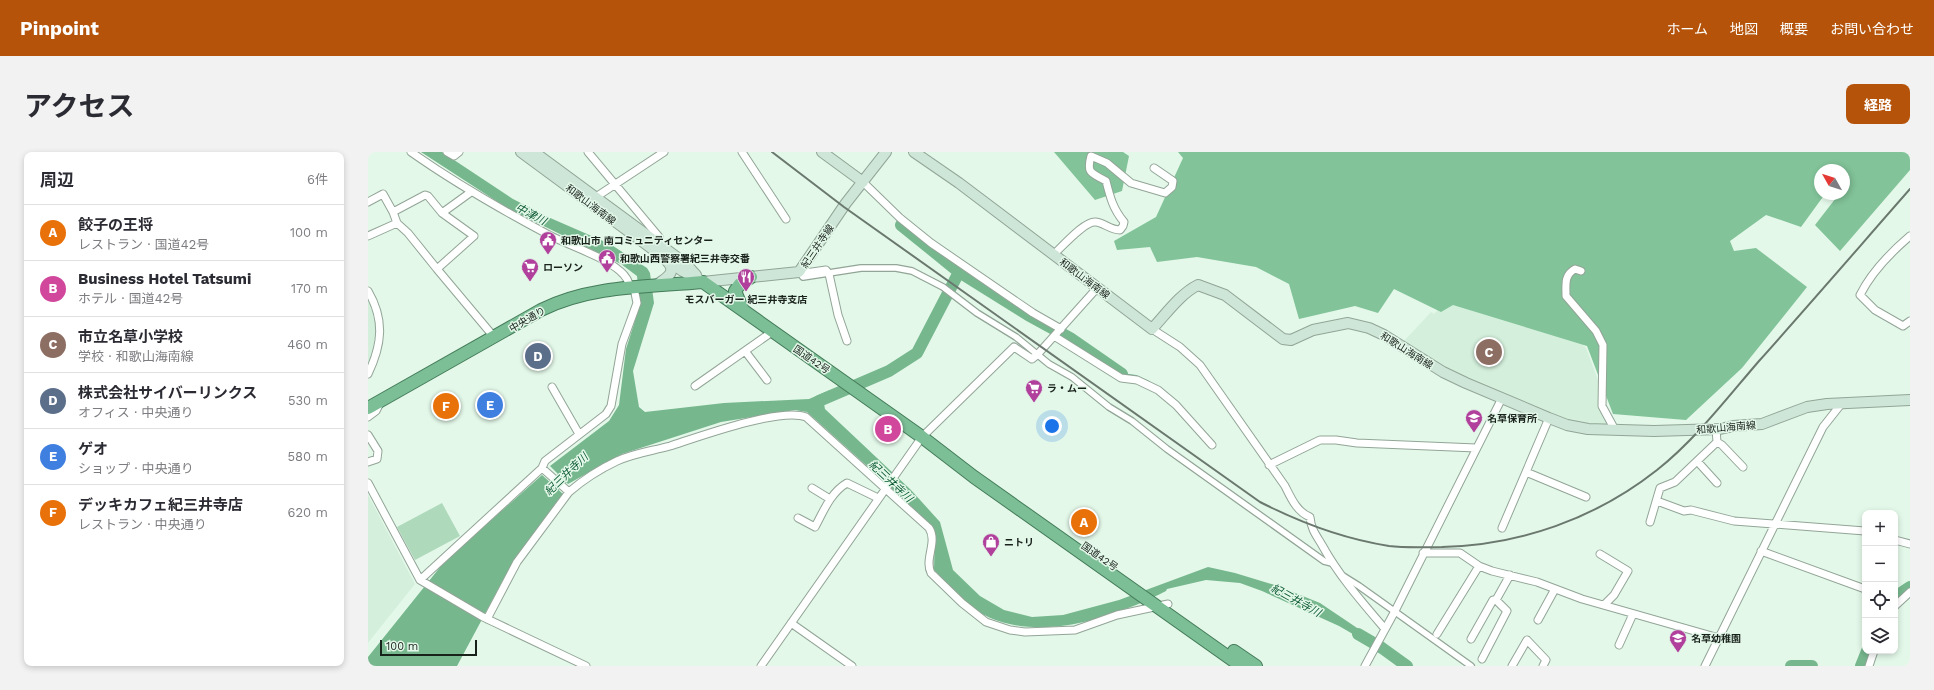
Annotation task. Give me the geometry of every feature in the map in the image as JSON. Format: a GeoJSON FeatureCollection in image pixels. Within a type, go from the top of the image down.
{"type":"FeatureCollection","features":[{"type":"Feature","properties":{"kind":"highway"},"geometry":{"type":"LineString","coordinates":[[743,312],[735,291],[740,284],[751,277]]}},
{"type":"Feature","properties":{"kind":"highway","name":"中央通り"},"geometry":{"type":"LineString","coordinates":[[368,408],[541,310],[566,299],[599,291],[703,282]]}},
{"type":"Feature","properties":{"kind":"highway","name":"国道42号"},"geometry":{"type":"LineString","coordinates":[[703,282],[743,312],[843,380],[922,437],[974,477],[1159,603],[1256,666]]}},
{"type":"Feature","properties":{"kind":"highway","name":"国道42号"},"geometry":{"type":"LineString","coordinates":[[1159,603],[1241,666]]}},
{"type":"Feature","properties":{"kind":"main road","name":"和歌山海南線"},"geometry":{"type":"LineString","coordinates":[[521,152],[686,264],[703,282]]}},
{"type":"Feature","properties":{"kind":"main road","name":"和歌山海南線"},"geometry":{"type":"LineString","coordinates":[[534,152],[663,257],[681,270],[703,282]]}},
{"type":"Feature","properties":{"kind":"main road"},"geometry":{"type":"LineString","coordinates":[[822,152],[863,182],[886,152]]}},
{"type":"Feature","properties":{"kind":"main road","name":"和歌山海南線"},"geometry":{"type":"LineString","coordinates":[[914,152],[959,182],[1152,329],[1192,288],[1198,285],[1225,295],[1283,339],[1291,340],[1313,330],[1348,323],[1369,328],[1384,335],[1443,372],[1549,418],[1568,425],[1588,429],[1654,431],[1716,429],[1762,424],[1807,407],[1842,403],[1910,400]]}},
{"type":"Feature","properties":{"kind":"main road","name":"紀三井寺線"},"geometry":{"type":"LineString","coordinates":[[703,282],[800,270],[846,203],[863,182]]}},
{"type":"Feature","properties":{"kind":"main road"},"geometry":{"type":"LineString","coordinates":[[655,287],[667,279],[671,270],[671,266],[663,257]]}},
{"type":"Feature","properties":{"kind":"street"},"geometry":{"type":"LineString","coordinates":[[411,152],[471,192],[572,246],[610,263],[621,271],[634,288],[637,303],[622,344],[612,406],[606,414],[545,460],[544,469],[422,582]]}},
{"type":"Feature","properties":{"kind":"street"},"geometry":{"type":"LineString","coordinates":[[447,152],[454,156],[459,152]]}},
{"type":"Feature","properties":{"kind":"street"},"geometry":{"type":"LineString","coordinates":[[588,152],[659,237],[655,242]]}},
{"type":"Feature","properties":{"kind":"street"},"geometry":{"type":"LineString","coordinates":[[594,201],[599,195],[664,152]]}},
{"type":"Feature","properties":{"kind":"street"},"geometry":{"type":"LineString","coordinates":[[742,152],[786,219]]}},
{"type":"Feature","properties":{"kind":"street"},"geometry":{"type":"LineString","coordinates":[[1054,254],[1087,223],[1095,222],[1114,230],[1120,230],[1123,226],[1124,222],[1111,203],[1106,181],[1090,171],[1088,166],[1091,156],[1107,163],[1131,183],[1165,193],[1172,187],[1173,181],[1154,168]]}},
{"type":"Feature","properties":{"kind":"street"},"geometry":{"type":"LineString","coordinates":[[863,182],[900,218],[931,243],[1033,314],[1061,329]]}},
{"type":"Feature","properties":{"kind":"street"},"geometry":{"type":"LineString","coordinates":[[442,213],[471,192]]}},
{"type":"Feature","properties":{"kind":"street"},"geometry":{"type":"LineString","coordinates":[[368,202],[382,194],[397,223],[408,233],[494,337]]}},
{"type":"Feature","properties":{"kind":"street"},"geometry":{"type":"LineString","coordinates":[[392,212],[425,195],[428,196],[442,213],[474,236],[437,269]]}},
{"type":"Feature","properties":{"kind":"street"},"geometry":{"type":"LineString","coordinates":[[368,236],[397,223]]}},
{"type":"Feature","properties":{"kind":"street"},"geometry":{"type":"LineString","coordinates":[[1910,236],[1884,260],[1869,277],[1860,294],[1874,310],[1904,326],[1910,321]]}},
{"type":"Feature","properties":{"kind":"street"},"geometry":{"type":"LineString","coordinates":[[829,274],[861,268],[896,268],[912,272],[943,287],[977,313],[1016,338],[1037,356],[1085,386],[1092,395],[1132,421],[1168,449],[1324,561],[1332,563]]}},
{"type":"Feature","properties":{"kind":"street"},"geometry":{"type":"LineString","coordinates":[[1581,271],[1575,269],[1570,272],[1566,279],[1566,296],[1596,331],[1602,345],[1602,406],[1615,430]]}},
{"type":"Feature","properties":{"kind":"street"},"geometry":{"type":"LineString","coordinates":[[800,270],[805,273],[826,270],[829,274],[838,315],[847,340]]}},
{"type":"Feature","properties":{"kind":"street"},"geometry":{"type":"LineString","coordinates":[[761,666],[922,437],[1014,347],[1032,359],[1037,356],[1098,287]]}},
{"type":"Feature","properties":{"kind":"street"},"geometry":{"type":"LineString","coordinates":[[368,291],[376,309],[380,330],[378,351],[368,374]]}},
{"type":"Feature","properties":{"kind":"street"},"geometry":{"type":"LineString","coordinates":[[1152,329],[1180,347],[1200,365],[1268,465],[1285,486],[1294,504],[1303,515],[1310,517],[1313,532],[1332,563],[1349,587],[1384,629]]}},
{"type":"Feature","properties":{"kind":"street"},"geometry":{"type":"LineString","coordinates":[[695,386],[772,332]]}},
{"type":"Feature","properties":{"kind":"street"},"geometry":{"type":"LineString","coordinates":[[1054,336],[1121,378],[1137,380],[1158,390],[1176,405],[1212,446]]}},
{"type":"Feature","properties":{"kind":"street"},"geometry":{"type":"LineString","coordinates":[[745,351],[767,380]]}},
{"type":"Feature","properties":{"kind":"street"},"geometry":{"type":"LineString","coordinates":[[552,387],[579,434]]}},
{"type":"Feature","properties":{"kind":"street"},"geometry":{"type":"LineString","coordinates":[[1365,666],[1395,611],[1502,398]]}},
{"type":"Feature","properties":{"kind":"street"},"geometry":{"type":"LineString","coordinates":[[368,417],[376,410],[383,400]]}},
{"type":"Feature","properties":{"kind":"street"},"geometry":{"type":"LineString","coordinates":[[1705,666],[1823,427],[1842,403]]}},
{"type":"Feature","properties":{"kind":"street"},"geometry":{"type":"LineString","coordinates":[[485,618],[517,562],[567,491],[616,462],[633,454],[669,446],[739,424],[782,416],[799,415],[806,418],[886,488],[931,532],[932,552],[929,568],[931,573],[962,603],[986,622],[1010,630],[1025,632],[1075,630],[1117,615],[1159,603]]}},
{"type":"Feature","properties":{"kind":"street"},"geometry":{"type":"LineString","coordinates":[[1502,528],[1549,418]]}},
{"type":"Feature","properties":{"kind":"street"},"geometry":{"type":"LineString","coordinates":[[1716,429],[1717,442]]}},
{"type":"Feature","properties":{"kind":"street"},"geometry":{"type":"LineString","coordinates":[[368,435],[378,451],[376,459],[368,462]]}},
{"type":"Feature","properties":{"kind":"street"},"geometry":{"type":"LineString","coordinates":[[1268,465],[1320,440],[1476,448]]}},
{"type":"Feature","properties":{"kind":"street"},"geometry":{"type":"LineString","coordinates":[[1650,522],[1660,488],[1675,482],[1717,442]]}},
{"type":"Feature","properties":{"kind":"street"},"geometry":{"type":"LineString","coordinates":[[1717,442],[1744,467]]}},
{"type":"Feature","properties":{"kind":"street"},"geometry":{"type":"LineString","coordinates":[[1697,461],[1717,483]]}},
{"type":"Feature","properties":{"kind":"street"},"geometry":{"type":"LineString","coordinates":[[544,469],[567,491]]}},
{"type":"Feature","properties":{"kind":"street"},"geometry":{"type":"LineString","coordinates":[[1526,472],[1586,497]]}},
{"type":"Feature","properties":{"kind":"street"},"geometry":{"type":"LineString","coordinates":[[368,483],[422,582],[485,618],[586,666]]}},
{"type":"Feature","properties":{"kind":"street"},"geometry":{"type":"LineString","coordinates":[[798,518],[814,527],[830,499],[842,486],[847,483],[878,498]]}},
{"type":"Feature","properties":{"kind":"street"},"geometry":{"type":"LineString","coordinates":[[812,488],[830,499]]}},
{"type":"Feature","properties":{"kind":"street"},"geometry":{"type":"LineString","coordinates":[[1657,501],[1684,511],[1691,510],[1734,521],[1862,531]]}},
{"type":"Feature","properties":{"kind":"street"},"geometry":{"type":"LineString","coordinates":[[1898,541],[1910,544]]}},
{"type":"Feature","properties":{"kind":"street"},"geometry":{"type":"LineString","coordinates":[[1761,551],[1862,588]]}},
{"type":"Feature","properties":{"kind":"street"},"geometry":{"type":"LineString","coordinates":[[1423,553],[1460,553],[1479,566],[1492,571],[1510,575],[1633,614],[1719,638]]}},
{"type":"Feature","properties":{"kind":"street"},"geometry":{"type":"LineString","coordinates":[[1600,554],[1628,571],[1614,595],[1604,605]]}},
{"type":"Feature","properties":{"kind":"street"},"geometry":{"type":"LineString","coordinates":[[1437,634],[1479,566]]}},
{"type":"Feature","properties":{"kind":"street"},"geometry":{"type":"LineString","coordinates":[[1341,575],[1395,611],[1471,666]]}},
{"type":"Feature","properties":{"kind":"street"},"geometry":{"type":"LineString","coordinates":[[1471,639],[1493,600],[1496,600],[1510,575]]}},
{"type":"Feature","properties":{"kind":"street"},"geometry":{"type":"LineString","coordinates":[[1538,620],[1555,589]]}},
{"type":"Feature","properties":{"kind":"street"},"geometry":{"type":"LineString","coordinates":[[1898,603],[1910,592]]}},
{"type":"Feature","properties":{"kind":"street"},"geometry":{"type":"LineString","coordinates":[[1482,659],[1507,611],[1496,600]]}},
{"type":"Feature","properties":{"kind":"street"},"geometry":{"type":"LineString","coordinates":[[1619,644],[1633,614]]}},
{"type":"Feature","properties":{"kind":"street"},"geometry":{"type":"LineString","coordinates":[[791,624],[852,666]]}},
{"type":"Feature","properties":{"kind":"street"},"geometry":{"type":"LineString","coordinates":[[1512,666],[1527,640],[1546,660],[1543,666]]}},
{"type":"Feature","properties":{"kind":"street"},"geometry":{"type":"LineString","coordinates":[[1869,666],[1873,654]]}},
{"type":"Feature","properties":{"kind":"shaded area"},"geometry":{"type":"Polygon","coordinates":[[[1054,152],[1123,152],[1129,156],[1122,191],[1095,200],[1054,152]]]}},
{"type":"Feature","properties":{"kind":"shaded area"},"geometry":{"type":"Polygon","coordinates":[[[1178,152],[1910,152],[1910,170],[1840,251],[1815,225],[1834,200],[1850,200],[1850,164],[1814,164],[1814,200],[1821,200],[1801,227],[1766,215],[1730,241],[1734,251],[1756,248],[1807,287],[1742,368],[1686,420],[1613,414],[1587,346],[1453,305],[1441,312],[1394,289],[1378,313],[1355,306],[1299,319],[1289,284],[1256,267],[1197,257],[1157,262],[1150,247],[1117,250],[1114,241],[1156,217],[1183,158],[1178,152]]]}},
{"type":"Feature","properties":{"kind":"shaded area"},"geometry":{"type":"Polygon","coordinates":[[[368,297],[375,314],[376,341],[368,365],[368,297]]]}},
{"type":"Feature","properties":{"kind":"shaded area"},"geometry":{"type":"Polygon","coordinates":[[[1443,304],[1474,305],[1570,332],[1586,348],[1598,380],[1599,402],[1610,427],[1566,422],[1456,376],[1402,343],[1431,312],[1434,314],[1443,304]]]}},
{"type":"Feature","properties":{"kind":"shaded area"},"geometry":{"type":"Polygon","coordinates":[[[368,495],[415,584],[368,643],[368,495]]]}},
{"type":"Feature","properties":{"kind":"shaded area"},"geometry":{"type":"Polygon","coordinates":[[[442,503],[460,536],[415,560],[397,527],[442,503]]]}},
{"type":"Feature","properties":{"kind":"water","name":"中津川"},"geometry":{"type":"Polygon","coordinates":[[[421,152],[442,152],[513,199],[548,217],[610,244],[647,268],[650,273],[654,303],[633,371],[639,407],[645,412],[724,403],[809,399],[830,390],[836,398],[824,404],[825,409],[911,490],[940,522],[953,570],[980,596],[1004,610],[1032,617],[1063,615],[1119,600],[1208,567],[1235,573],[1278,586],[1320,603],[1375,640],[1370,644],[1339,626],[1262,591],[1240,583],[1206,580],[1167,589],[1166,591],[1143,602],[1118,612],[1064,626],[1037,627],[1011,624],[986,616],[963,601],[934,570],[935,530],[807,412],[795,410],[721,422],[622,454],[568,484],[550,466],[609,421],[619,405],[626,349],[640,305],[637,276],[621,264],[507,208],[421,152]]]}},
{"type":"Feature","properties":{"kind":"water"},"geometry":{"type":"Polygon","coordinates":[[[542,475],[563,494],[509,569],[457,666],[368,666],[368,657],[445,561],[542,475]]]}},
{"type":"Feature","properties":{"kind":"waterway"},"geometry":{"type":"LineString","coordinates":[[901,225],[959,272],[1028,315],[1070,338],[1122,374]]}},
{"type":"Feature","properties":{"kind":"waterway"},"geometry":{"type":"LineString","coordinates":[[819,401],[889,371],[917,353],[959,272]]}},
{"type":"Feature","properties":{"kind":"waterway"},"geometry":{"type":"LineString","coordinates":[[1122,374],[1136,376],[1149,382]]}},
{"type":"Feature","properties":{"kind":"waterway","name":"紀三井寺川"},"geometry":{"type":"LineString","coordinates":[[543,497],[574,466]]}},
{"type":"Feature","properties":{"kind":"waterway","name":"紀三井寺川"},"geometry":{"type":"LineString","coordinates":[[1898,595],[1910,587]]}},
{"type":"Feature","properties":{"kind":"waterway","name":"紀三井寺川"},"geometry":{"type":"LineString","coordinates":[[1358,634],[1382,648],[1407,666]]}},
{"type":"Feature","properties":{"kind":"waterway","name":"紀三井寺川"},"geometry":{"type":"LineString","coordinates":[[1861,666],[1866,654]]}},
{"type":"Feature","properties":{"kind":"waterway","name":"紀三井寺川"},"geometry":{"type":"LineString","coordinates":[[1791,666],[1812,666]]}},
{"type":"Feature","properties":{"kind":"railway"},"geometry":{"type":"LineString","coordinates":[[772,152],[844,207],[1260,502],[1291,517],[1339,535],[1372,543],[1402,547],[1471,545],[1528,535],[1556,526],[1582,515],[1633,487],[1657,470],[1698,432],[1910,189]]}},
{"type":"Feature","properties":{"kind":"place","name":"和歌山市 南コミュニティセンター"},"geometry":{"type":"Point","coordinates":[548,255]}},
{"type":"Feature","properties":{"kind":"place","name":"和歌山西警察署紀三井寺交番"},"geometry":{"type":"Point","coordinates":[607,273]}},
{"type":"Feature","properties":{"kind":"place","name":"ローソン"},"geometry":{"type":"Point","coordinates":[530,282]}},
{"type":"Feature","properties":{"kind":"place","name":"モスバーガー 紀三井寺支店"},"geometry":{"type":"Point","coordinates":[746,292]}},
{"type":"Feature","properties":{"kind":"place","name":"市立名草小学校"},"geometry":{"type":"Point","coordinates":[1489,352]}},
{"type":"Feature","properties":{"kind":"place","name":"株式会社サイバーリンクス"},"geometry":{"type":"Point","coordinates":[538,356]}},
{"type":"Feature","properties":{"kind":"place","name":"ラ・ムー"},"geometry":{"type":"Point","coordinates":[1034,403]}},
{"type":"Feature","properties":{"kind":"place","name":"ゲオ"},"geometry":{"type":"Point","coordinates":[490,405]}},
{"type":"Feature","properties":{"kind":"place","name":"デッキカフェ紀三井寺店"},"geometry":{"type":"Point","coordinates":[446,406]}},
{"type":"Feature","properties":{"kind":"place","name":"Business Hotel Tatsumi"},"geometry":{"type":"Point","coordinates":[888,429]}},
{"type":"Feature","properties":{"kind":"place","name":"名草保育所"},"geometry":{"type":"Point","coordinates":[1474,433]}},
{"type":"Feature","properties":{"kind":"place","name":"餃子の王将"},"geometry":{"type":"Point","coordinates":[1084,522]}},
{"type":"Feature","properties":{"kind":"place","name":"ニトリ"},"geometry":{"type":"Point","coordinates":[991,557]}},
{"type":"Feature","properties":{"kind":"place","name":"名草幼稚園"},"geometry":{"type":"Point","coordinates":[1678,653]}}]}
